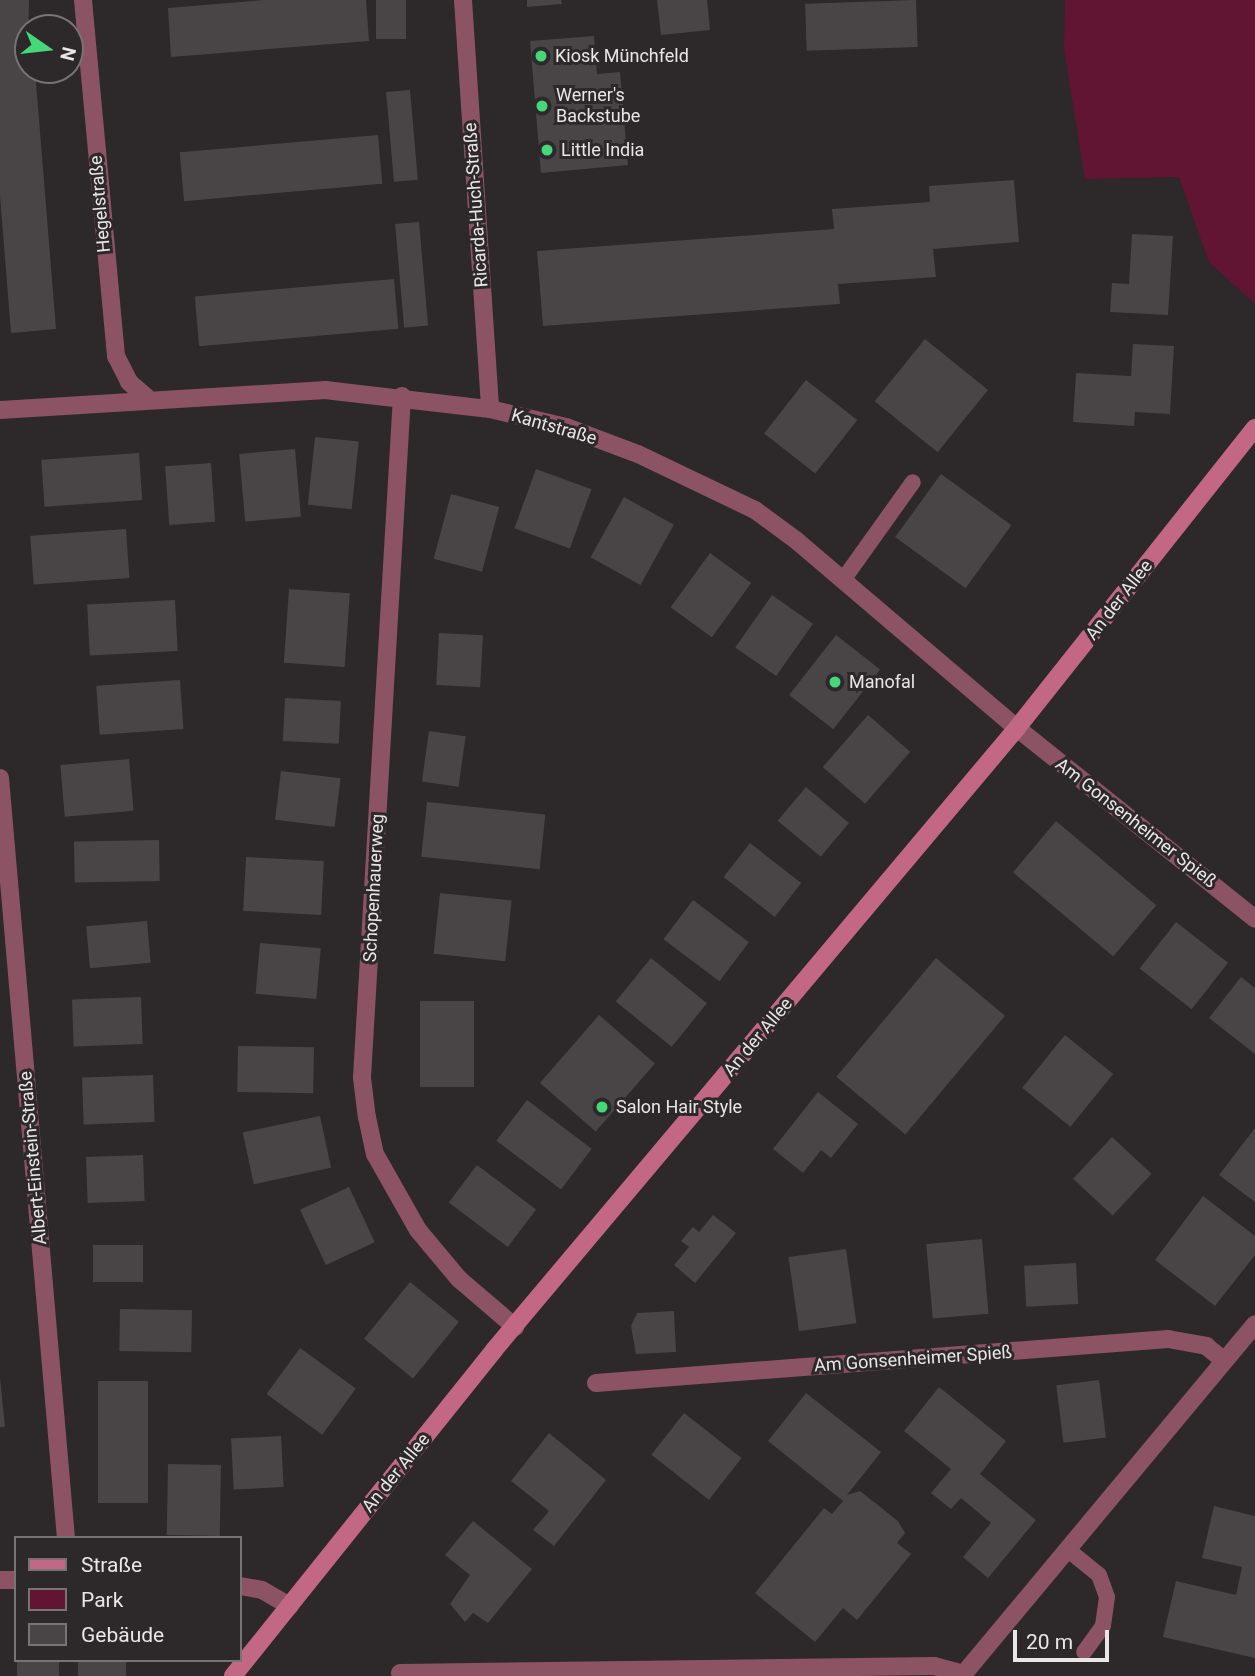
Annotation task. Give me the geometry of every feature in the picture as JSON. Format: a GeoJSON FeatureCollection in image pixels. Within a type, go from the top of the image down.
{"type":"FeatureCollection","features":[{"type":"Feature","properties":{"kind":"main road","name":"An der Allee"},"geometry":{"type":"LineString","coordinates":[[233,1676],[515,1327],[1017,728],[1255,428]]}},
{"type":"Feature","properties":{"kind":"street","name":"Hegelstraße"},"geometry":{"type":"LineString","coordinates":[[83,0],[116,356],[129,382],[146,397]]}},
{"type":"Feature","properties":{"kind":"street","name":"Ricarda-Huch-Straße"},"geometry":{"type":"LineString","coordinates":[[463,0],[490,409]]}},
{"type":"Feature","properties":{"kind":"street","name":"Kantstraße"},"geometry":{"type":"LineString","coordinates":[[0,410],[146,397],[325,390],[402,396],[490,409],[566,427],[708,485],[755,510],[843,580],[1017,728]]}},
{"type":"Feature","properties":{"kind":"street","name":"Schopenhauerweg"},"geometry":{"type":"LineString","coordinates":[[402,396],[362,1078],[375,1154],[418,1230],[459,1279],[515,1327]]}},
{"type":"Feature","properties":{"kind":"street","name":"Am Gonsenheimer Spieß"},"geometry":{"type":"LineString","coordinates":[[1017,728],[1255,919]]}},
{"type":"Feature","properties":{"kind":"street","name":"Albert-Einstein-Straße"},"geometry":{"type":"LineString","coordinates":[[0,778],[66,1536]]}},
{"type":"Feature","properties":{"kind":"street"},"geometry":{"type":"LineString","coordinates":[[400,1673],[934,1666],[963,1675],[1255,1324]]}},
{"type":"Feature","properties":{"kind":"street","name":"Am Gonsenheimer Spieß"},"geometry":{"type":"LineString","coordinates":[[596,1384],[1168,1339],[1206,1346],[1223,1360]]}},
{"type":"Feature","properties":{"kind":"street"},"geometry":{"type":"LineString","coordinates":[[242,1586],[262,1590],[290,1606]]}},
{"type":"Feature","properties":{"kind":"lane"},"geometry":{"type":"LineString","coordinates":[[843,580],[913,482]]}},
{"type":"Feature","properties":{"kind":"lane"},"geometry":{"type":"LineString","coordinates":[[1067,1549],[1099,1575],[1107,1597],[1103,1626],[1084,1652]]}},
{"type":"Feature","properties":{"kind":"green space"},"geometry":{"type":"Polygon","coordinates":[[[1065,0],[1255,0],[1255,304],[1209,262],[1179,177],[1085,179],[1064,49],[1065,0]]]}},
{"type":"Feature","properties":{"kind":"building"},"geometry":{"type":"Polygon","coordinates":[[[0,0],[29,0],[29,14],[14,14],[14,84],[36,84],[56,329],[11,333],[0,196],[0,0]]]}},
{"type":"Feature","properties":{"kind":"building"},"geometry":{"type":"Polygon","coordinates":[[[264,0],[366,0],[369,41],[171,57],[168,8],[264,0]]]}},
{"type":"Feature","properties":{"kind":"building"},"geometry":{"type":"Polygon","coordinates":[[[376,0],[406,0],[406,39],[376,39],[376,0]]]}},
{"type":"Feature","properties":{"kind":"building"},"geometry":{"type":"Polygon","coordinates":[[[527,0],[561,0],[562,4],[527,7],[527,0]]]}},
{"type":"Feature","properties":{"kind":"building"},"geometry":{"type":"Polygon","coordinates":[[[657,0],[707,0],[710,30],[661,35],[657,0]]]}},
{"type":"Feature","properties":{"kind":"building"},"geometry":{"type":"Polygon","coordinates":[[[916,0],[918,47],[807,51],[805,4],[916,0]]]}},
{"type":"Feature","properties":{"kind":"building"},"geometry":{"type":"Polygon","coordinates":[[[594,36],[597,74],[620,72],[628,165],[541,173],[530,41],[594,36]]]}},
{"type":"Feature","properties":{"kind":"building"},"geometry":{"type":"Polygon","coordinates":[[[410,90],[418,180],[394,182],[386,92],[410,90]]]}},
{"type":"Feature","properties":{"kind":"building"},"geometry":{"type":"Polygon","coordinates":[[[378,135],[382,184],[184,201],[180,152],[378,135]]]}},
{"type":"Feature","properties":{"kind":"building"},"geometry":{"type":"Polygon","coordinates":[[[1014,180],[1019,242],[933,249],[936,277],[838,284],[840,304],[543,326],[537,251],[834,229],[832,209],[930,202],[929,186],[1014,180]]]}},
{"type":"Feature","properties":{"kind":"building"},"geometry":{"type":"Polygon","coordinates":[[[419,222],[428,326],[404,328],[395,224],[419,222]]]}},
{"type":"Feature","properties":{"kind":"building"},"geometry":{"type":"Polygon","coordinates":[[[1132,234],[1173,236],[1168,315],[1110,312],[1112,283],[1129,284],[1132,234]]]}},
{"type":"Feature","properties":{"kind":"building"},"geometry":{"type":"Polygon","coordinates":[[[394,279],[398,329],[199,346],[195,296],[394,279]]]}},
{"type":"Feature","properties":{"kind":"building"},"geometry":{"type":"Polygon","coordinates":[[[925,339],[988,390],[938,452],[875,401],[925,339]]]}},
{"type":"Feature","properties":{"kind":"building"},"geometry":{"type":"Polygon","coordinates":[[[1133,344],[1174,346],[1170,414],[1135,412],[1134,426],[1073,422],[1076,373],[1131,376],[1133,344]]]}},
{"type":"Feature","properties":{"kind":"building"},"geometry":{"type":"Polygon","coordinates":[[[806,380],[857,420],[815,474],[764,434],[806,380]]]}},
{"type":"Feature","properties":{"kind":"building"},"geometry":{"type":"Polygon","coordinates":[[[315,437],[359,442],[352,509],[308,505],[315,437]]]}},
{"type":"Feature","properties":{"kind":"building"},"geometry":{"type":"Polygon","coordinates":[[[295,449],[301,517],[245,522],[239,454],[295,449]]]}},
{"type":"Feature","properties":{"kind":"building"},"geometry":{"type":"Polygon","coordinates":[[[139,453],[142,500],[45,507],[41,460],[139,453]]]}},
{"type":"Feature","properties":{"kind":"building"},"geometry":{"type":"Polygon","coordinates":[[[211,463],[215,522],[169,525],[165,466],[211,463]]]}},
{"type":"Feature","properties":{"kind":"building"},"geometry":{"type":"Polygon","coordinates":[[[536,469],[591,489],[570,548],[514,528],[536,469]]]}},
{"type":"Feature","properties":{"kind":"building"},"geometry":{"type":"Polygon","coordinates":[[[941,474],[1011,525],[966,588],[895,537],[941,474]]]}},
{"type":"Feature","properties":{"kind":"building"},"geometry":{"type":"Polygon","coordinates":[[[451,494],[499,507],[482,572],[434,559],[451,494]]]}},
{"type":"Feature","properties":{"kind":"building"},"geometry":{"type":"Polygon","coordinates":[[[624,497],[674,525],[640,585],[591,557],[624,497]]]}},
{"type":"Feature","properties":{"kind":"building"},"geometry":{"type":"Polygon","coordinates":[[[126,529],[129,578],[34,585],[30,536],[126,529]]]}},
{"type":"Feature","properties":{"kind":"building"},"geometry":{"type":"Polygon","coordinates":[[[710,553],[751,583],[712,637],[671,607],[710,553]]]}},
{"type":"Feature","properties":{"kind":"building"},"geometry":{"type":"Polygon","coordinates":[[[289,589],[350,593],[345,667],[284,663],[289,589]]]}},
{"type":"Feature","properties":{"kind":"building"},"geometry":{"type":"Polygon","coordinates":[[[772,595],[813,624],[776,676],[735,647],[772,595]]]}},
{"type":"Feature","properties":{"kind":"building"},"geometry":{"type":"Polygon","coordinates":[[[175,600],[178,651],[90,656],[87,605],[175,600]]]}},
{"type":"Feature","properties":{"kind":"building"},"geometry":{"type":"Polygon","coordinates":[[[439,633],[483,635],[480,687],[436,685],[439,633]]]}},
{"type":"Feature","properties":{"kind":"building"},"geometry":{"type":"Polygon","coordinates":[[[836,635],[880,669],[833,729],[789,695],[836,635]]]}},
{"type":"Feature","properties":{"kind":"building"},"geometry":{"type":"Polygon","coordinates":[[[180,680],[183,729],[100,735],[96,686],[180,680]]]}},
{"type":"Feature","properties":{"kind":"building"},"geometry":{"type":"Polygon","coordinates":[[[285,698],[341,701],[339,744],[283,741],[285,698]]]}},
{"type":"Feature","properties":{"kind":"building"},"geometry":{"type":"Polygon","coordinates":[[[868,715],[910,752],[865,804],[823,767],[868,715]]]}},
{"type":"Feature","properties":{"kind":"building"},"geometry":{"type":"Polygon","coordinates":[[[429,731],[466,736],[459,787],[422,782],[429,731]]]}},
{"type":"Feature","properties":{"kind":"building"},"geometry":{"type":"Polygon","coordinates":[[[129,759],[134,811],[65,817],[60,765],[129,759]]]}},
{"type":"Feature","properties":{"kind":"building"},"geometry":{"type":"Polygon","coordinates":[[[281,771],[341,778],[335,827],[275,820],[281,771]]]}},
{"type":"Feature","properties":{"kind":"building"},"geometry":{"type":"Polygon","coordinates":[[[806,787],[849,823],[821,857],[778,821],[806,787]]]}},
{"type":"Feature","properties":{"kind":"building"},"geometry":{"type":"Polygon","coordinates":[[[427,802],[545,814],[540,869],[421,857],[427,802]]]}},
{"type":"Feature","properties":{"kind":"building"},"geometry":{"type":"Polygon","coordinates":[[[1056,821],[1156,905],[1113,957],[1013,872],[1056,821]]]}},
{"type":"Feature","properties":{"kind":"building"},"geometry":{"type":"Polygon","coordinates":[[[159,840],[160,881],[75,882],[74,841],[159,840]]]}},
{"type":"Feature","properties":{"kind":"building"},"geometry":{"type":"Polygon","coordinates":[[[750,843],[801,883],[775,917],[724,877],[750,843]]]}},
{"type":"Feature","properties":{"kind":"building"},"geometry":{"type":"Polygon","coordinates":[[[246,857],[324,861],[321,915],[243,911],[246,857]]]}},
{"type":"Feature","properties":{"kind":"building"},"geometry":{"type":"Polygon","coordinates":[[[440,893],[512,901],[505,961],[434,954],[440,893]]]}},
{"type":"Feature","properties":{"kind":"building"},"geometry":{"type":"Polygon","coordinates":[[[693,900],[749,942],[719,981],[664,939],[693,900]]]}},
{"type":"Feature","properties":{"kind":"building"},"geometry":{"type":"Polygon","coordinates":[[[147,921],[151,963],[90,968],[86,926],[147,921]]]}},
{"type":"Feature","properties":{"kind":"building"},"geometry":{"type":"Polygon","coordinates":[[[1176,922],[1228,963],[1192,1009],[1140,968],[1176,922]]]}},
{"type":"Feature","properties":{"kind":"building"},"geometry":{"type":"Polygon","coordinates":[[[260,943],[321,948],[316,999],[256,994],[260,943]]]}},
{"type":"Feature","properties":{"kind":"building"},"geometry":{"type":"Polygon","coordinates":[[[651,958],[707,1003],[672,1047],[616,1002],[651,958]]]}},
{"type":"Feature","properties":{"kind":"building"},"geometry":{"type":"Polygon","coordinates":[[[936,958],[1005,1016],[905,1135],[836,1077],[936,958]]]}},
{"type":"Feature","properties":{"kind":"building"},"geometry":{"type":"Polygon","coordinates":[[[1241,977],[1255,988],[1255,1054],[1209,1018],[1241,977]]]}},
{"type":"Feature","properties":{"kind":"building"},"geometry":{"type":"Polygon","coordinates":[[[141,997],[143,1044],[74,1046],[72,999],[141,997]]]}},
{"type":"Feature","properties":{"kind":"building"},"geometry":{"type":"Polygon","coordinates":[[[420,1001],[474,1001],[474,1087],[420,1087],[420,1001]]]}},
{"type":"Feature","properties":{"kind":"building"},"geometry":{"type":"Polygon","coordinates":[[[599,1015],[655,1064],[596,1131],[540,1083],[599,1015]]]}},
{"type":"Feature","properties":{"kind":"building"},"geometry":{"type":"Polygon","coordinates":[[[1065,1035],[1113,1074],[1070,1127],[1022,1088],[1065,1035]]]}},
{"type":"Feature","properties":{"kind":"building"},"geometry":{"type":"Polygon","coordinates":[[[238,1046],[314,1047],[313,1093],[237,1092],[238,1046]]]}},
{"type":"Feature","properties":{"kind":"building"},"geometry":{"type":"Polygon","coordinates":[[[153,1075],[155,1122],[84,1124],[82,1077],[153,1075]]]}},
{"type":"Feature","properties":{"kind":"building"},"geometry":{"type":"Polygon","coordinates":[[[818,1092],[858,1124],[831,1158],[821,1150],[803,1173],[773,1149],[818,1092]]]}},
{"type":"Feature","properties":{"kind":"building"},"geometry":{"type":"Polygon","coordinates":[[[527,1100],[592,1149],[561,1189],[496,1141],[527,1100]]]}},
{"type":"Feature","properties":{"kind":"building"},"geometry":{"type":"Polygon","coordinates":[[[320,1116],[331,1168],[254,1184],[243,1132],[320,1116]]]}},
{"type":"Feature","properties":{"kind":"building"},"geometry":{"type":"Polygon","coordinates":[[[1255,1128],[1255,1202],[1219,1175],[1255,1128]]]}},
{"type":"Feature","properties":{"kind":"building"},"geometry":{"type":"Polygon","coordinates":[[[1112,1137],[1151,1174],[1113,1216],[1073,1179],[1112,1137]]]}},
{"type":"Feature","properties":{"kind":"building"},"geometry":{"type":"Polygon","coordinates":[[[143,1155],[145,1201],[88,1203],[86,1157],[143,1155]]]}},
{"type":"Feature","properties":{"kind":"building"},"geometry":{"type":"Polygon","coordinates":[[[477,1165],[536,1210],[508,1247],[449,1203],[477,1165]]]}},
{"type":"Feature","properties":{"kind":"building"},"geometry":{"type":"Polygon","coordinates":[[[349,1187],[375,1242],[326,1265],[300,1210],[349,1187]]]}},
{"type":"Feature","properties":{"kind":"building"},"geometry":{"type":"Polygon","coordinates":[[[1203,1196],[1255,1236],[1255,1255],[1215,1306],[1155,1260],[1203,1196]]]}},
{"type":"Feature","properties":{"kind":"building"},"geometry":{"type":"Polygon","coordinates":[[[713,1215],[736,1233],[695,1283],[674,1265],[689,1247],[681,1241],[693,1227],[699,1232],[713,1215]]]}},
{"type":"Feature","properties":{"kind":"building"},"geometry":{"type":"Polygon","coordinates":[[[982,1239],[989,1314],[933,1319],[926,1244],[982,1239]]]}},
{"type":"Feature","properties":{"kind":"building"},"geometry":{"type":"Polygon","coordinates":[[[93,1245],[143,1245],[143,1282],[93,1282],[93,1245]]]}},
{"type":"Feature","properties":{"kind":"building"},"geometry":{"type":"Polygon","coordinates":[[[846,1249],[856,1323],[799,1331],[789,1257],[846,1249]]]}},
{"type":"Feature","properties":{"kind":"building"},"geometry":{"type":"Polygon","coordinates":[[[1076,1263],[1078,1304],[1026,1307],[1024,1266],[1076,1263]]]}},
{"type":"Feature","properties":{"kind":"building"},"geometry":{"type":"Polygon","coordinates":[[[410,1282],[459,1322],[413,1378],[364,1339],[410,1282]]]}},
{"type":"Feature","properties":{"kind":"building"},"geometry":{"type":"Polygon","coordinates":[[[120,1309],[192,1310],[191,1352],[119,1351],[120,1309]]]}},
{"type":"Feature","properties":{"kind":"building"},"geometry":{"type":"Polygon","coordinates":[[[674,1311],[676,1352],[636,1354],[631,1326],[637,1313],[674,1311]]]}},
{"type":"Feature","properties":{"kind":"building"},"geometry":{"type":"Polygon","coordinates":[[[300,1348],[356,1389],[322,1435],[266,1394],[300,1348]]]}},
{"type":"Feature","properties":{"kind":"building"},"geometry":{"type":"Polygon","coordinates":[[[0,1378],[5,1427],[0,1427],[0,1378]]]}},
{"type":"Feature","properties":{"kind":"building"},"geometry":{"type":"Polygon","coordinates":[[[1099,1380],[1106,1438],[1063,1443],[1056,1385],[1099,1380]]]}},
{"type":"Feature","properties":{"kind":"building"},"geometry":{"type":"Polygon","coordinates":[[[98,1381],[148,1381],[148,1503],[98,1503],[98,1381]]]}},
{"type":"Feature","properties":{"kind":"building"},"geometry":{"type":"Polygon","coordinates":[[[939,1387],[1006,1441],[980,1474],[1036,1520],[988,1578],[963,1557],[991,1523],[961,1498],[951,1509],[931,1493],[951,1469],[904,1431],[939,1387]]]}},
{"type":"Feature","properties":{"kind":"building"},"geometry":{"type":"Polygon","coordinates":[[[806,1393],[881,1452],[847,1495],[860,1491],[898,1521],[905,1533],[897,1543],[911,1554],[857,1620],[843,1608],[815,1642],[755,1593],[824,1508],[832,1514],[843,1501],[768,1441],[806,1393]]]}},
{"type":"Feature","properties":{"kind":"building"},"geometry":{"type":"Polygon","coordinates":[[[684,1413],[742,1458],[709,1500],[651,1455],[684,1413]]]}},
{"type":"Feature","properties":{"kind":"building"},"geometry":{"type":"Polygon","coordinates":[[[549,1433],[606,1480],[554,1546],[533,1530],[549,1511],[511,1481],[549,1433]]]}},
{"type":"Feature","properties":{"kind":"building"},"geometry":{"type":"Polygon","coordinates":[[[281,1436],[284,1487],[234,1490],[231,1439],[281,1436]]]}},
{"type":"Feature","properties":{"kind":"building"},"geometry":{"type":"Polygon","coordinates":[[[168,1464],[221,1465],[220,1536],[167,1535],[168,1464]]]}},
{"type":"Feature","properties":{"kind":"building"},"geometry":{"type":"Polygon","coordinates":[[[1214,1506],[1255,1516],[1255,1658],[1163,1637],[1176,1581],[1236,1595],[1242,1567],[1202,1558],[1214,1506]]]}},
{"type":"Feature","properties":{"kind":"building"},"geometry":{"type":"Polygon","coordinates":[[[473,1521],[532,1569],[488,1623],[473,1613],[465,1622],[450,1604],[470,1575],[445,1555],[473,1521]]]}},
{"type":"Feature","properties":{"kind":"building"},"geometry":{"type":"Polygon","coordinates":[[[17,1662],[59,1662],[59,1676],[17,1676],[17,1662]]]}},
{"type":"Feature","properties":{"kind":"building"},"geometry":{"type":"Polygon","coordinates":[[[78,1662],[126,1662],[126,1676],[78,1676],[78,1662]]]}},
{"type":"Feature","properties":{"kind":"place","name":"Kiosk Münchfeld"},"geometry":{"type":"Point","coordinates":[541,56]}},
{"type":"Feature","properties":{"kind":"place","name":"Werner's Backstube"},"geometry":{"type":"Point","coordinates":[542,106]}},
{"type":"Feature","properties":{"kind":"place","name":"Little India"},"geometry":{"type":"Point","coordinates":[547,150]}},
{"type":"Feature","properties":{"kind":"place","name":"Manofal"},"geometry":{"type":"Point","coordinates":[835,682]}},
{"type":"Feature","properties":{"kind":"place","name":"Salon Hair Style"},"geometry":{"type":"Point","coordinates":[602,1107]}}]}
